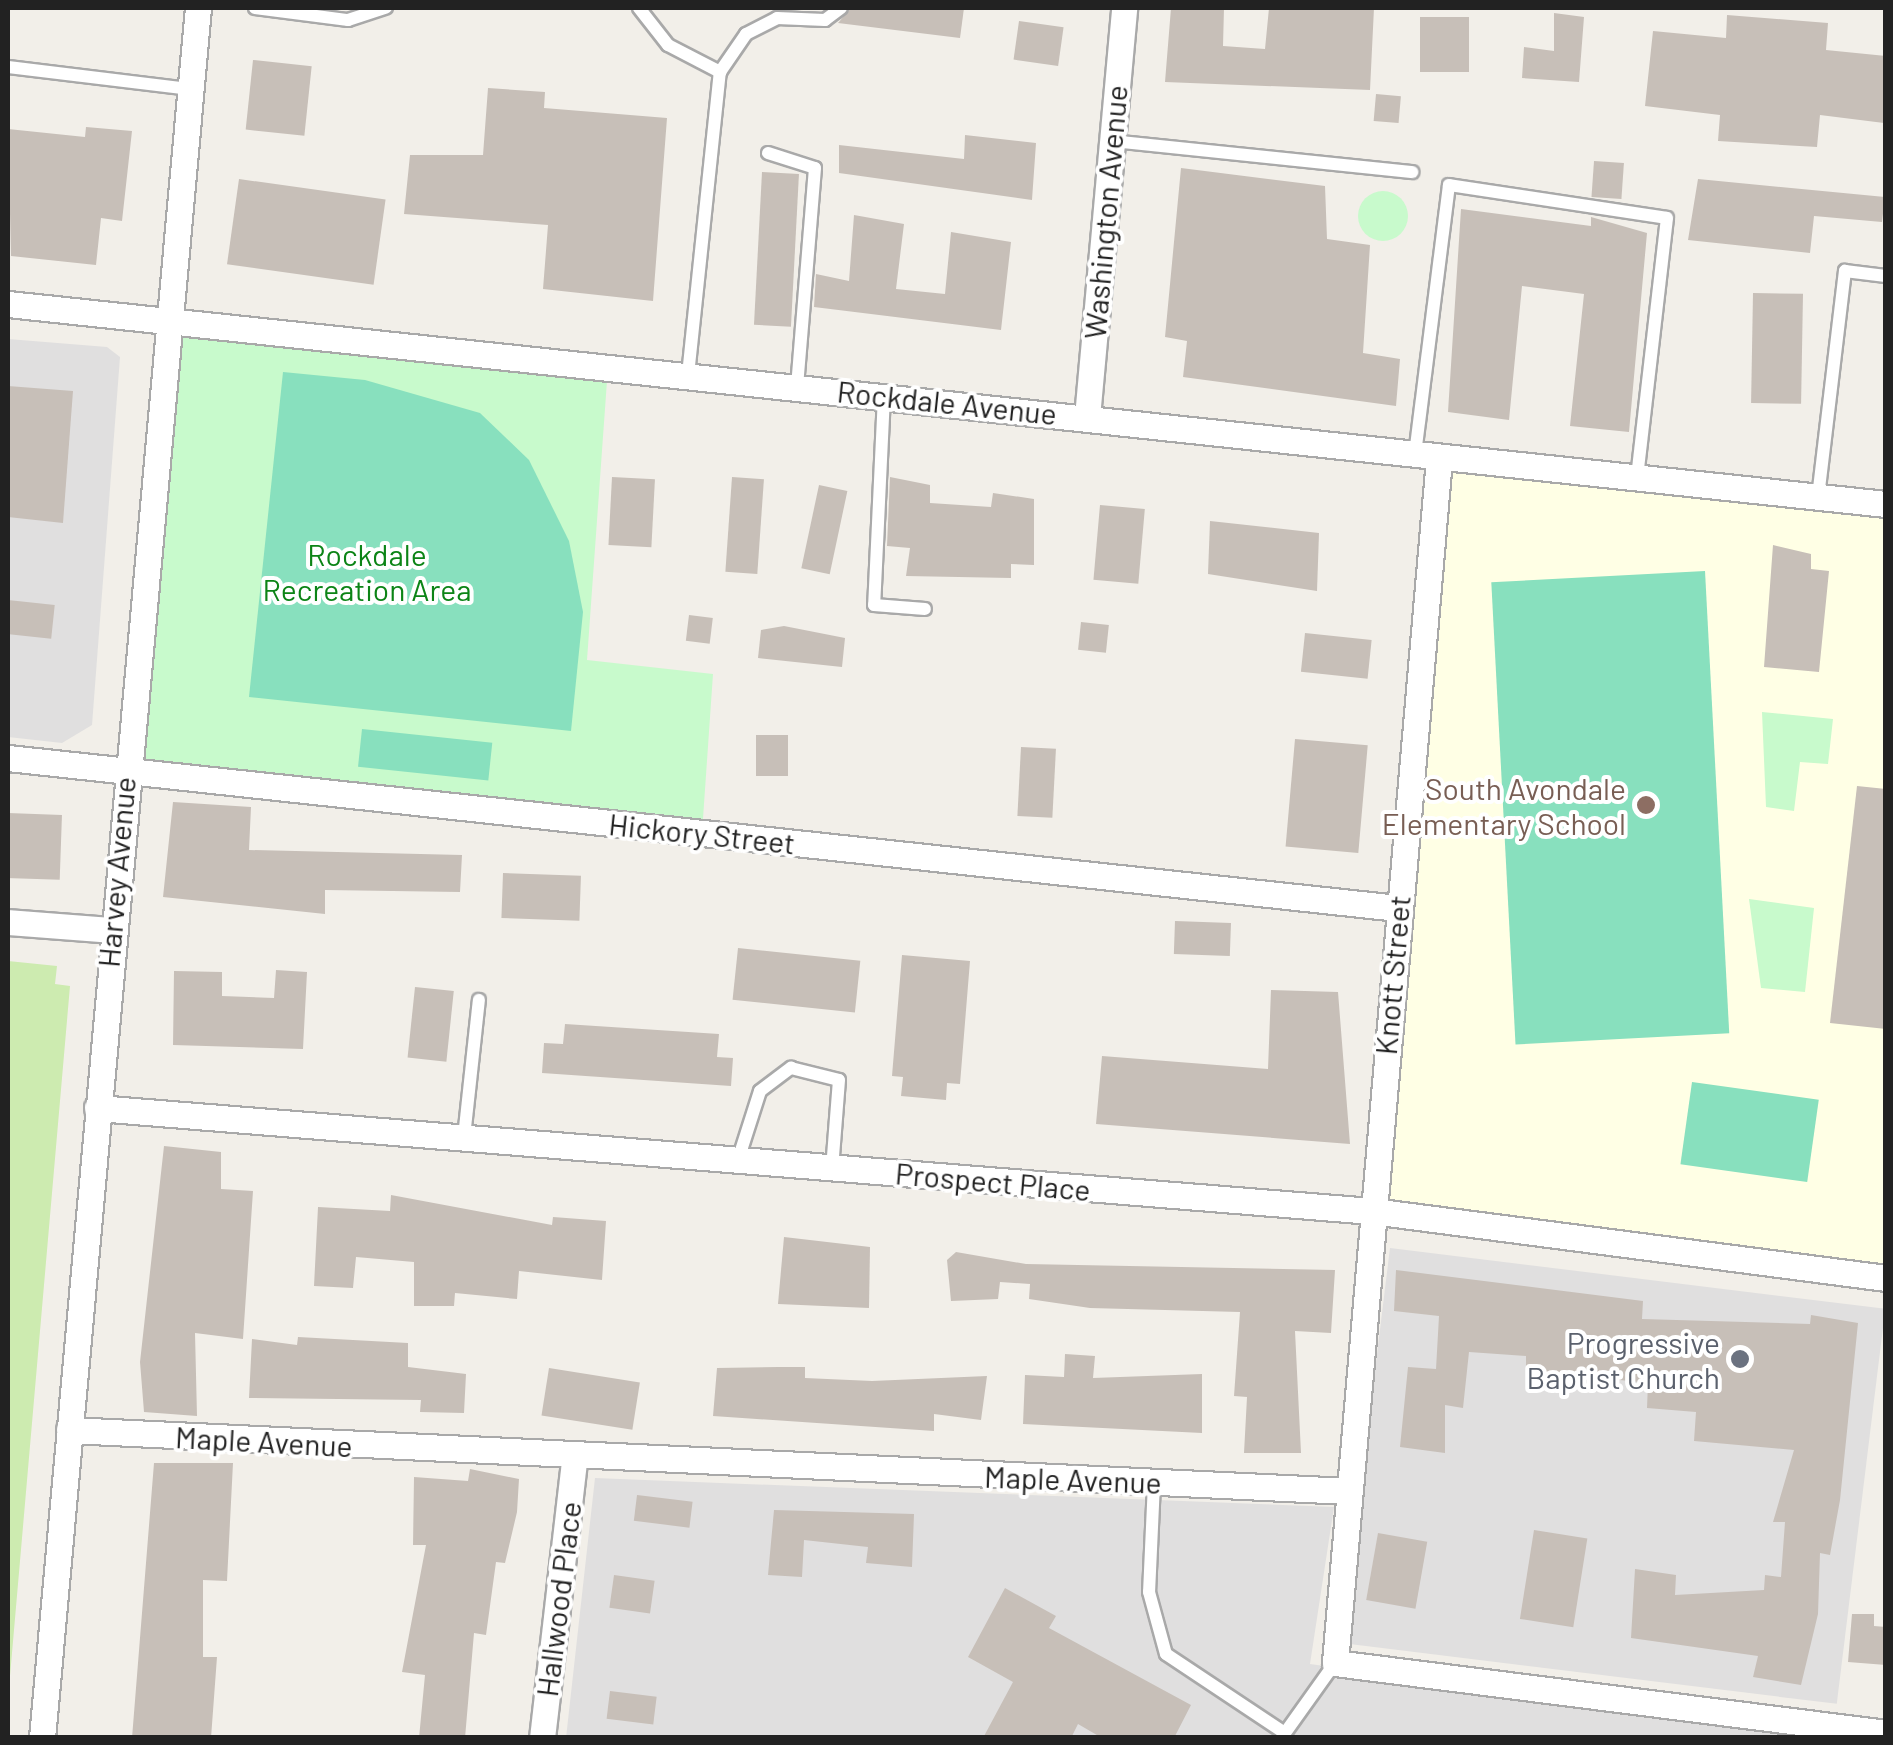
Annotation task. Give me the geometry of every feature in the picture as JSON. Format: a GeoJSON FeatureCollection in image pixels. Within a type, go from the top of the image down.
{"type":"FeatureCollection","features":[{"type":"Feature","properties":{"kind":"street","name":"Harvey Avenue"},"geometry":{"type":"LineString","coordinates":[[42,1738],[164,321],[198,8]]}},
{"type":"Feature","properties":{"kind":"street","name":"Washington Avenue"},"geometry":{"type":"LineString","coordinates":[[1087,417],[1124,8]]}},
{"type":"Feature","properties":{"kind":"street","name":"Rockdale Avenue"},"geometry":{"type":"LineString","coordinates":[[8,304],[1885,504]]}},
{"type":"Feature","properties":{"kind":"street","name":"Knott Street"},"geometry":{"type":"LineString","coordinates":[[1350,1492],[1427,458]]}},
{"type":"Feature","properties":{"kind":"street","name":"Hickory Street"},"geometry":{"type":"LineString","coordinates":[[8,758],[1396,908]]}},
{"type":"Feature","properties":{"kind":"street"},"geometry":{"type":"LineString","coordinates":[[8,922],[111,930]]}},
{"type":"Feature","properties":{"kind":"street","name":"Prospect Place"},"geometry":{"type":"LineString","coordinates":[[97,1108],[1372,1211],[1886,1278]]}},
{"type":"Feature","properties":{"kind":"street","name":"Maple Avenue"},"geometry":{"type":"LineString","coordinates":[[69,1430],[574,1460],[1350,1492]]}},
{"type":"Feature","properties":{"kind":"street","name":"Hallwood Place"},"geometry":{"type":"LineString","coordinates":[[542,1738],[574,1460]]}},
{"type":"Feature","properties":{"kind":"street"},"geometry":{"type":"LineString","coordinates":[[1350,1492],[1336,1664],[1873,1734]]}},
{"type":"Feature","properties":{"kind":"lane"},"geometry":{"type":"LineString","coordinates":[[255,8],[348,20],[386,8]]}},
{"type":"Feature","properties":{"kind":"lane"},"geometry":{"type":"LineString","coordinates":[[638,8],[668,45],[720,72]]}},
{"type":"Feature","properties":{"kind":"lane"},"geometry":{"type":"LineString","coordinates":[[688,375],[720,72],[746,34],[777,18],[825,20],[841,8]]}},
{"type":"Feature","properties":{"kind":"lane"},"geometry":{"type":"LineString","coordinates":[[8,67],[189,89]]}},
{"type":"Feature","properties":{"kind":"lane"},"geometry":{"type":"LineString","coordinates":[[1112,141],[1412,172]]}},
{"type":"Feature","properties":{"kind":"lane"},"geometry":{"type":"LineString","coordinates":[[768,153],[814,168],[797,387]]}},
{"type":"Feature","properties":{"kind":"lane"},"geometry":{"type":"LineString","coordinates":[[1427,458],[1449,185],[1668,218],[1636,479]]}},
{"type":"Feature","properties":{"kind":"lane"},"geometry":{"type":"LineString","coordinates":[[1818,497],[1845,271],[1886,276]]}},
{"type":"Feature","properties":{"kind":"lane"},"geometry":{"type":"LineString","coordinates":[[884,396],[874,605],[925,609]]}},
{"type":"Feature","properties":{"kind":"lane"},"geometry":{"type":"LineString","coordinates":[[1885,504],[1886,495]]}},
{"type":"Feature","properties":{"kind":"lane"},"geometry":{"type":"LineString","coordinates":[[464,1137],[479,1000]]}},
{"type":"Feature","properties":{"kind":"lane"},"geometry":{"type":"LineString","coordinates":[[738,1160],[760,1090],[791,1068],[839,1080],[832,1168]]}},
{"type":"Feature","properties":{"kind":"lane"},"geometry":{"type":"LineString","coordinates":[[1154,1483],[1149,1592],[1166,1654],[1285,1736],[1336,1664]]}},
{"type":"Feature","properties":{"kind":"shaded area"},"geometry":{"type":"Polygon","coordinates":[[[8,339],[107,347],[120,357],[92,725],[62,743],[8,737],[8,339]]]}},
{"type":"Feature","properties":{"kind":"shaded area","name":"South Avondale Elementary School"},"geometry":{"type":"Polygon","coordinates":[[[1439,459],[1885,504],[1885,1278],[1372,1211],[1439,459]]]}},
{"type":"Feature","properties":{"kind":"shaded area"},"geometry":{"type":"Polygon","coordinates":[[[1390,1248],[1885,1309],[1837,1704],[1341,1643],[1390,1248]]]}},
{"type":"Feature","properties":{"kind":"shaded area"},"geometry":{"type":"Polygon","coordinates":[[[595,1478],[1334,1507],[1310,1664],[1842,1737],[566,1738],[595,1478]]]}},
{"type":"Feature","properties":{"kind":"green space"},"geometry":{"type":"Polygon","coordinates":[[[1383,191],[1401,198],[1408,216],[1401,234],[1383,241],[1365,234],[1358,216],[1365,198],[1383,191]]]}},
{"type":"Feature","properties":{"kind":"green space","name":"Rockdale Recreation Area"},"geometry":{"type":"Polygon","coordinates":[[[164,321],[608,367],[587,660],[713,674],[702,833],[124,770],[164,321]]]}},
{"type":"Feature","properties":{"kind":"green space"},"geometry":{"type":"Polygon","coordinates":[[[283,372],[365,380],[480,413],[529,460],[569,541],[583,612],[571,731],[249,697],[283,372]]]}},
{"type":"Feature","properties":{"kind":"green space"},"geometry":{"type":"Polygon","coordinates":[[[1705,571],[1729,1033],[1516,1045],[1491,582],[1705,571]]]}},
{"type":"Feature","properties":{"kind":"green space"},"geometry":{"type":"Polygon","coordinates":[[[1762,712],[1833,719],[1828,764],[1800,762],[1794,811],[1766,807],[1762,712]]]}},
{"type":"Feature","properties":{"kind":"green space"},"geometry":{"type":"Polygon","coordinates":[[[362,729],[492,743],[488,780],[358,767],[362,729]]]}},
{"type":"Feature","properties":{"kind":"green space"},"geometry":{"type":"Polygon","coordinates":[[[1749,899],[1814,908],[1805,992],[1761,988],[1749,899]]]}},
{"type":"Feature","properties":{"kind":"green space"},"geometry":{"type":"Polygon","coordinates":[[[8,961],[57,966],[55,984],[70,986],[8,1699],[8,961]]]}},
{"type":"Feature","properties":{"kind":"green space"},"geometry":{"type":"Polygon","coordinates":[[[1692,1082],[1819,1100],[1807,1182],[1680,1164],[1692,1082]]]}},
{"type":"Feature","properties":{"kind":"building"},"geometry":{"type":"Polygon","coordinates":[[[851,8],[964,8],[960,38],[838,23],[851,8]]]}},
{"type":"Feature","properties":{"kind":"building"},"geometry":{"type":"Polygon","coordinates":[[[1171,8],[1224,8],[1223,46],[1265,49],[1269,8],[1374,8],[1370,90],[1165,82],[1171,8]]]}},
{"type":"Feature","properties":{"kind":"building"},"geometry":{"type":"Polygon","coordinates":[[[1554,13],[1584,17],[1579,82],[1522,78],[1524,47],[1554,51],[1554,13]]]}},
{"type":"Feature","properties":{"kind":"building"},"geometry":{"type":"Polygon","coordinates":[[[1727,15],[1828,23],[1826,50],[1886,56],[1884,123],[1820,115],[1817,147],[1718,141],[1720,115],[1645,106],[1653,31],[1726,38],[1727,15]]]}},
{"type":"Feature","properties":{"kind":"building"},"geometry":{"type":"Polygon","coordinates":[[[1420,17],[1469,17],[1469,72],[1420,72],[1420,17]]]}},
{"type":"Feature","properties":{"kind":"building"},"geometry":{"type":"Polygon","coordinates":[[[1019,21],[1064,27],[1058,66],[1014,60],[1019,21]]]}},
{"type":"Feature","properties":{"kind":"building"},"geometry":{"type":"Polygon","coordinates":[[[253,60],[312,66],[304,136],[246,130],[253,60]]]}},
{"type":"Feature","properties":{"kind":"building"},"geometry":{"type":"Polygon","coordinates":[[[488,88],[545,92],[544,108],[667,118],[653,301],[543,289],[548,225],[404,214],[410,155],[483,155],[488,88]]]}},
{"type":"Feature","properties":{"kind":"building"},"geometry":{"type":"Polygon","coordinates":[[[1376,94],[1401,96],[1399,123],[1374,121],[1376,94]]]}},
{"type":"Feature","properties":{"kind":"building"},"geometry":{"type":"Polygon","coordinates":[[[86,127],[132,131],[122,221],[101,218],[96,265],[11,256],[8,129],[85,137],[86,127]]]}},
{"type":"Feature","properties":{"kind":"building"},"geometry":{"type":"Polygon","coordinates":[[[965,135],[1036,143],[1032,200],[839,173],[839,145],[964,159],[965,135]]]}},
{"type":"Feature","properties":{"kind":"building"},"geometry":{"type":"Polygon","coordinates":[[[1594,161],[1624,163],[1621,199],[1591,197],[1594,161]]]}},
{"type":"Feature","properties":{"kind":"building"},"geometry":{"type":"Polygon","coordinates":[[[1181,168],[1325,186],[1327,239],[1370,245],[1363,353],[1400,359],[1396,406],[1183,377],[1187,341],[1165,337],[1181,168]]]}},
{"type":"Feature","properties":{"kind":"building"},"geometry":{"type":"Polygon","coordinates":[[[762,172],[799,174],[791,327],[754,325],[762,172]]]}},
{"type":"Feature","properties":{"kind":"building"},"geometry":{"type":"Polygon","coordinates":[[[239,179],[386,200],[374,285],[227,264],[239,179]]]}},
{"type":"Feature","properties":{"kind":"building"},"geometry":{"type":"Polygon","coordinates":[[[1698,179],[1885,197],[1882,222],[1814,216],[1810,253],[1688,240],[1698,179]]]}},
{"type":"Feature","properties":{"kind":"building"},"geometry":{"type":"Polygon","coordinates":[[[1461,209],[1591,226],[1591,217],[1647,233],[1629,432],[1570,426],[1584,294],[1522,286],[1509,420],[1448,412],[1461,209]]]}},
{"type":"Feature","properties":{"kind":"building"},"geometry":{"type":"Polygon","coordinates":[[[854,215],[904,224],[896,289],[945,294],[951,232],[1011,242],[1001,330],[814,307],[816,274],[849,281],[854,215]]]}},
{"type":"Feature","properties":{"kind":"building"},"geometry":{"type":"Polygon","coordinates":[[[1753,293],[1803,294],[1801,404],[1751,403],[1753,293]]]}},
{"type":"Feature","properties":{"kind":"building"},"geometry":{"type":"Polygon","coordinates":[[[8,386],[73,391],[63,523],[8,517],[8,386]]]}},
{"type":"Feature","properties":{"kind":"building"},"geometry":{"type":"Polygon","coordinates":[[[612,477],[655,479],[651,547],[608,545],[612,477]]]}},
{"type":"Feature","properties":{"kind":"building"},"geometry":{"type":"Polygon","coordinates":[[[732,477],[764,479],[757,574],[725,572],[732,477]]]}},
{"type":"Feature","properties":{"kind":"building"},"geometry":{"type":"Polygon","coordinates":[[[890,477],[930,485],[930,503],[991,507],[993,493],[1034,499],[1034,565],[1011,564],[1011,578],[906,576],[910,548],[887,546],[890,477]]]}},
{"type":"Feature","properties":{"kind":"building"},"geometry":{"type":"Polygon","coordinates":[[[819,485],[847,491],[830,574],[801,568],[819,485]]]}},
{"type":"Feature","properties":{"kind":"building"},"geometry":{"type":"Polygon","coordinates":[[[1100,505],[1145,509],[1138,584],[1093,580],[1100,505]]]}},
{"type":"Feature","properties":{"kind":"building"},"geometry":{"type":"Polygon","coordinates":[[[1210,521],[1319,533],[1317,591],[1208,574],[1210,521]]]}},
{"type":"Feature","properties":{"kind":"building"},"geometry":{"type":"Polygon","coordinates":[[[1773,545],[1811,554],[1811,569],[1829,571],[1819,672],[1764,667],[1773,545]]]}},
{"type":"Feature","properties":{"kind":"building"},"geometry":{"type":"Polygon","coordinates":[[[8,600],[55,605],[51,639],[8,634],[8,600]]]}},
{"type":"Feature","properties":{"kind":"building"},"geometry":{"type":"Polygon","coordinates":[[[689,615],[713,618],[710,644],[686,641],[689,615]]]}},
{"type":"Feature","properties":{"kind":"building"},"geometry":{"type":"Polygon","coordinates":[[[1081,622],[1109,625],[1106,653],[1078,650],[1081,622]]]}},
{"type":"Feature","properties":{"kind":"building"},"geometry":{"type":"Polygon","coordinates":[[[784,626],[845,638],[842,667],[758,658],[761,630],[784,626]]]}},
{"type":"Feature","properties":{"kind":"building"},"geometry":{"type":"Polygon","coordinates":[[[1305,633],[1372,640],[1368,679],[1301,672],[1305,633]]]}},
{"type":"Feature","properties":{"kind":"building"},"geometry":{"type":"Polygon","coordinates":[[[756,735],[788,735],[788,776],[756,776],[756,735]]]}},
{"type":"Feature","properties":{"kind":"building"},"geometry":{"type":"Polygon","coordinates":[[[1295,739],[1368,745],[1358,853],[1286,847],[1295,739]]]}},
{"type":"Feature","properties":{"kind":"building"},"geometry":{"type":"Polygon","coordinates":[[[1021,747],[1056,749],[1052,818],[1017,816],[1021,747]]]}},
{"type":"Feature","properties":{"kind":"building"},"geometry":{"type":"Polygon","coordinates":[[[1857,786],[1886,789],[1886,1029],[1830,1023],[1857,786]]]}},
{"type":"Feature","properties":{"kind":"building"},"geometry":{"type":"Polygon","coordinates":[[[173,802],[251,807],[249,850],[462,855],[460,892],[325,890],[325,914],[163,897],[173,802]]]}},
{"type":"Feature","properties":{"kind":"building"},"geometry":{"type":"Polygon","coordinates":[[[8,813],[62,815],[60,880],[8,878],[8,813]]]}},
{"type":"Feature","properties":{"kind":"building"},"geometry":{"type":"Polygon","coordinates":[[[503,873],[581,876],[579,921],[501,918],[503,873]]]}},
{"type":"Feature","properties":{"kind":"building"},"geometry":{"type":"Polygon","coordinates":[[[1175,921],[1231,923],[1230,956],[1174,954],[1175,921]]]}},
{"type":"Feature","properties":{"kind":"building"},"geometry":{"type":"Polygon","coordinates":[[[738,948],[860,961],[855,1013],[733,1000],[738,948]]]}},
{"type":"Feature","properties":{"kind":"building"},"geometry":{"type":"Polygon","coordinates":[[[902,955],[970,961],[960,1084],[947,1083],[946,1100],[901,1096],[903,1077],[892,1076],[902,955]]]}},
{"type":"Feature","properties":{"kind":"building"},"geometry":{"type":"Polygon","coordinates":[[[276,970],[307,972],[303,1049],[173,1045],[174,971],[222,972],[222,996],[274,998],[276,970]]]}},
{"type":"Feature","properties":{"kind":"building"},"geometry":{"type":"Polygon","coordinates":[[[415,987],[454,991],[446,1062],[408,1058],[415,987]]]}},
{"type":"Feature","properties":{"kind":"building"},"geometry":{"type":"Polygon","coordinates":[[[1271,990],[1338,992],[1350,1144],[1096,1124],[1102,1056],[1268,1069],[1271,990]]]}},
{"type":"Feature","properties":{"kind":"building"},"geometry":{"type":"Polygon","coordinates":[[[565,1024],[719,1034],[717,1057],[733,1058],[731,1086],[542,1073],[544,1043],[563,1044],[565,1024]]]}},
{"type":"Feature","properties":{"kind":"building"},"geometry":{"type":"Polygon","coordinates":[[[164,1146],[221,1152],[221,1189],[253,1191],[243,1339],[195,1333],[197,1416],[144,1412],[140,1362],[164,1146]]]}},
{"type":"Feature","properties":{"kind":"building"},"geometry":{"type":"Polygon","coordinates":[[[391,1195],[552,1225],[553,1217],[606,1221],[602,1280],[519,1271],[517,1299],[455,1293],[454,1306],[414,1306],[414,1262],[356,1257],[353,1288],[314,1286],[318,1207],[390,1211],[391,1195]]]}},
{"type":"Feature","properties":{"kind":"building"},"geometry":{"type":"Polygon","coordinates":[[[784,1237],[870,1247],[869,1308],[778,1304],[784,1237]]]}},
{"type":"Feature","properties":{"kind":"building"},"geometry":{"type":"Polygon","coordinates":[[[956,1252],[1026,1264],[1335,1270],[1331,1333],[1295,1331],[1301,1453],[1244,1453],[1247,1397],[1234,1396],[1240,1312],[1090,1308],[1029,1299],[1030,1284],[1000,1282],[998,1299],[951,1301],[947,1260],[956,1252]]]}},
{"type":"Feature","properties":{"kind":"building"},"geometry":{"type":"Polygon","coordinates":[[[1396,1270],[1643,1301],[1642,1319],[1810,1324],[1811,1315],[1858,1323],[1840,1500],[1830,1555],[1820,1553],[1818,1614],[1801,1685],[1753,1677],[1758,1656],[1631,1638],[1635,1569],[1676,1575],[1675,1595],[1764,1590],[1765,1575],[1781,1577],[1785,1522],[1773,1522],[1794,1450],[1694,1441],[1696,1412],[1647,1408],[1648,1383],[1526,1370],[1526,1356],[1469,1352],[1463,1408],[1445,1405],[1445,1453],[1400,1447],[1408,1367],[1436,1369],[1439,1316],[1394,1311],[1396,1270]]]}},
{"type":"Feature","properties":{"kind":"building"},"geometry":{"type":"Polygon","coordinates":[[[298,1337],[408,1343],[408,1367],[466,1374],[464,1413],[420,1412],[421,1400],[249,1398],[252,1339],[297,1345],[298,1337]]]}},
{"type":"Feature","properties":{"kind":"building"},"geometry":{"type":"Polygon","coordinates":[[[1065,1354],[1095,1356],[1093,1378],[1202,1374],[1202,1433],[1023,1424],[1025,1375],[1064,1377],[1065,1354]]]}},
{"type":"Feature","properties":{"kind":"building"},"geometry":{"type":"Polygon","coordinates":[[[805,1367],[805,1378],[872,1381],[987,1376],[981,1420],[934,1414],[934,1431],[713,1416],[717,1368],[805,1367]]]}},
{"type":"Feature","properties":{"kind":"building"},"geometry":{"type":"Polygon","coordinates":[[[549,1368],[640,1382],[632,1430],[541,1415],[549,1368]]]}},
{"type":"Feature","properties":{"kind":"building"},"geometry":{"type":"Polygon","coordinates":[[[154,1463],[233,1463],[227,1581],[203,1580],[203,1657],[217,1657],[211,1738],[132,1738],[154,1463]]]}},
{"type":"Feature","properties":{"kind":"building"},"geometry":{"type":"Polygon","coordinates":[[[470,1469],[519,1479],[517,1512],[505,1563],[496,1562],[486,1635],[474,1633],[465,1738],[419,1738],[425,1675],[402,1672],[426,1545],[413,1545],[414,1477],[468,1481],[470,1469]]]}},
{"type":"Feature","properties":{"kind":"building"},"geometry":{"type":"Polygon","coordinates":[[[637,1495],[693,1502],[689,1528],[634,1521],[637,1495]]]}},
{"type":"Feature","properties":{"kind":"building"},"geometry":{"type":"Polygon","coordinates":[[[774,1510],[914,1514],[912,1567],[866,1563],[868,1547],[804,1540],[802,1577],[768,1575],[774,1510]]]}},
{"type":"Feature","properties":{"kind":"building"},"geometry":{"type":"Polygon","coordinates":[[[1534,1530],[1587,1538],[1573,1627],[1520,1619],[1534,1530]]]}},
{"type":"Feature","properties":{"kind":"building"},"geometry":{"type":"Polygon","coordinates":[[[1378,1533],[1427,1542],[1415,1609],[1366,1600],[1378,1533]]]}},
{"type":"Feature","properties":{"kind":"building"},"geometry":{"type":"Polygon","coordinates":[[[614,1575],[655,1581],[650,1613],[609,1608],[614,1575]]]}},
{"type":"Feature","properties":{"kind":"building"},"geometry":{"type":"Polygon","coordinates":[[[1005,1588],[1056,1616],[1049,1628],[1191,1705],[1174,1738],[1102,1738],[1078,1724],[1071,1738],[983,1738],[1013,1682],[968,1657],[1005,1588]]]}},
{"type":"Feature","properties":{"kind":"building"},"geometry":{"type":"Polygon","coordinates":[[[1852,1614],[1874,1614],[1874,1626],[1886,1627],[1886,1665],[1848,1662],[1852,1614]]]}},
{"type":"Feature","properties":{"kind":"building"},"geometry":{"type":"Polygon","coordinates":[[[610,1691],[657,1697],[653,1725],[607,1719],[610,1691]]]}},
{"type":"Feature","properties":{"kind":"place","name":"South Avondale Elementary School"},"geometry":{"type":"Point","coordinates":[1646,805]}},
{"type":"Feature","properties":{"kind":"place","name":"Progressive Baptist Church"},"geometry":{"type":"Point","coordinates":[1740,1359]}}]}
